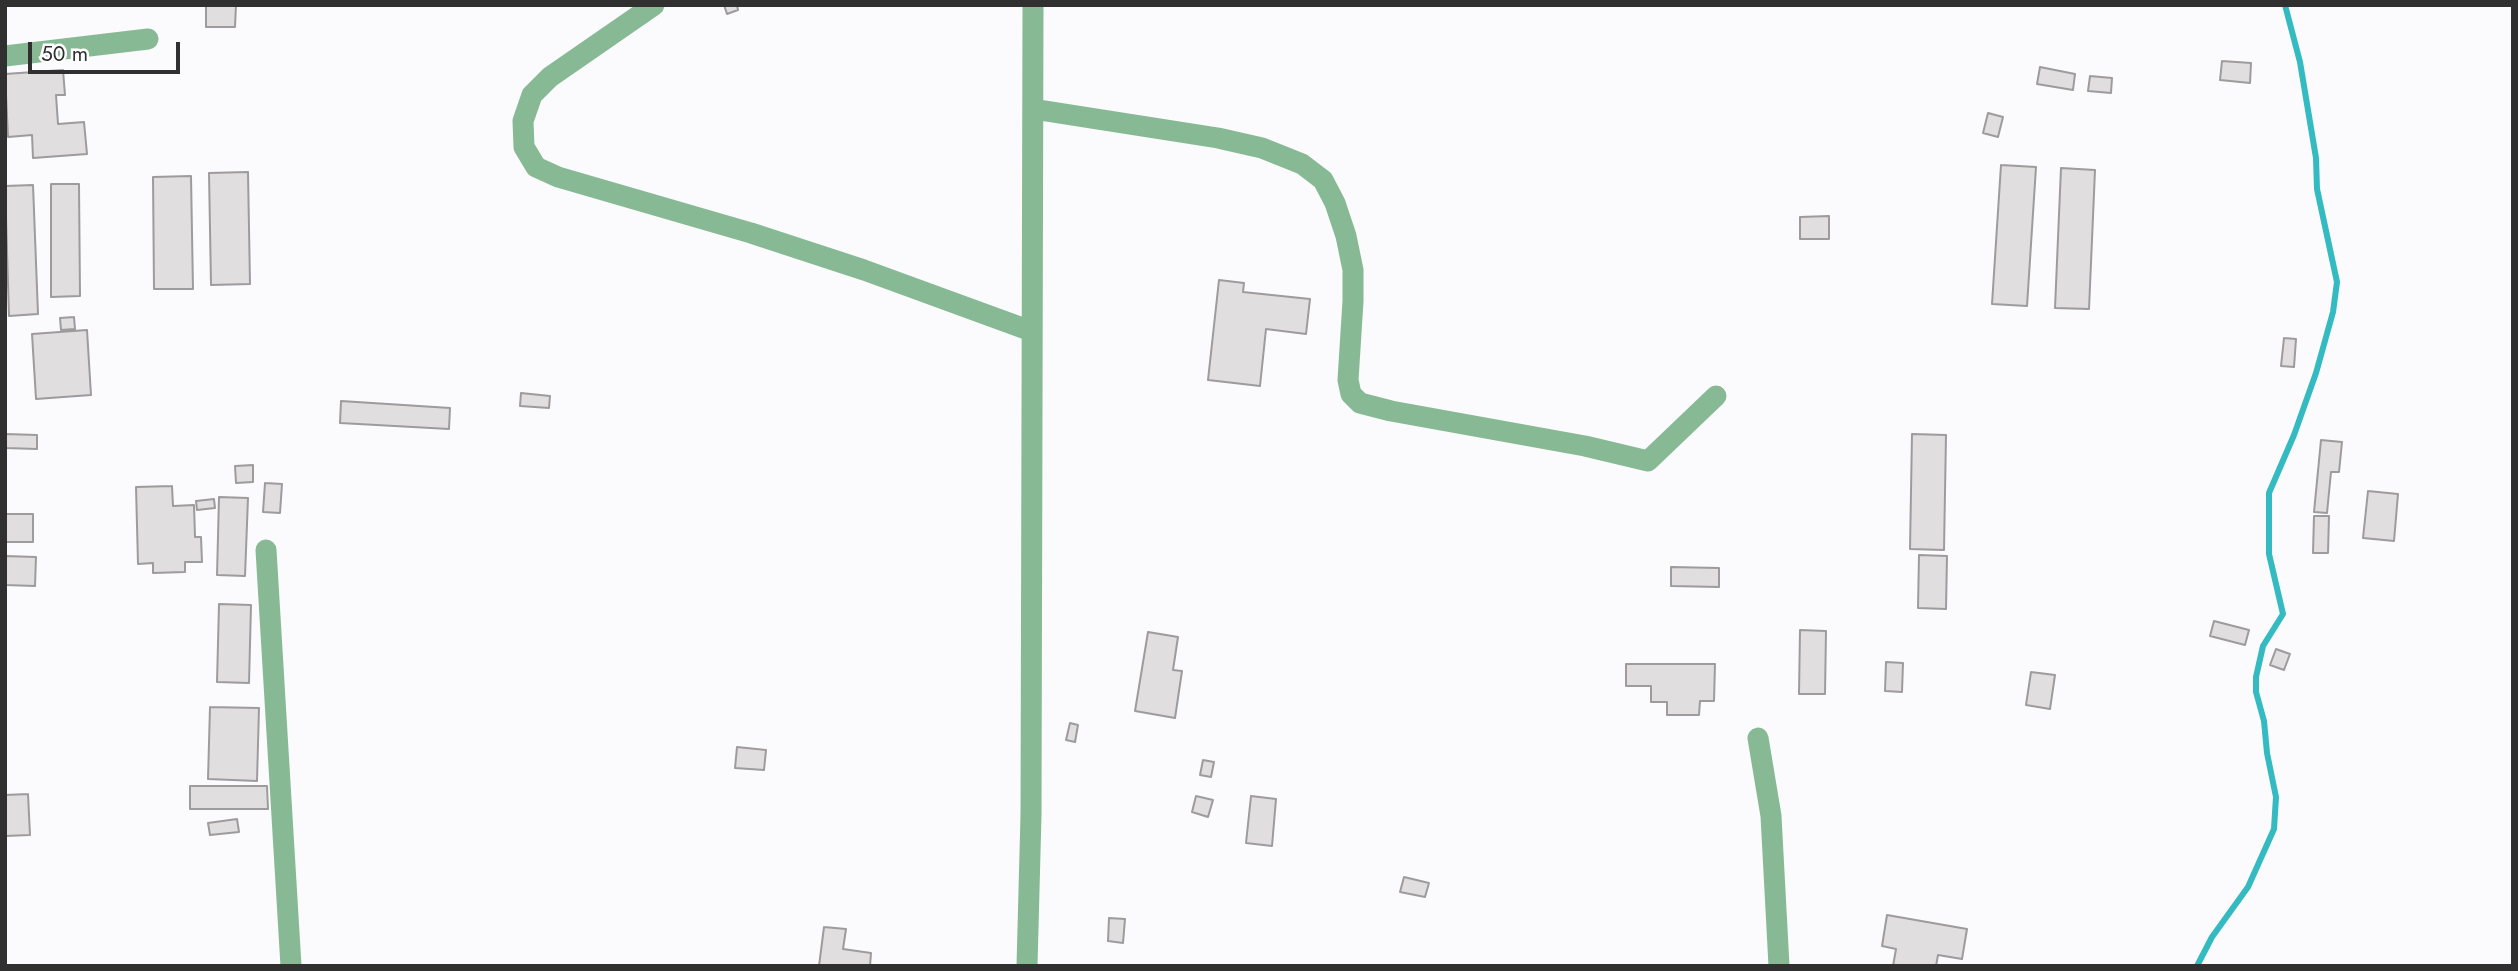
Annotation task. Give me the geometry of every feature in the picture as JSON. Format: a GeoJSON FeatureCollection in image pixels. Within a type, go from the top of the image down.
{"type":"FeatureCollection","features":[{"type":"Feature","properties":{"kind":"street"},"geometry":{"type":"LineString","coordinates":[[654,5],[550,77],[532,95],[523,121],[524,147],[536,167],[558,177],[751,233],[864,270],[1031,331]]}},
{"type":"Feature","properties":{"kind":"street"},"geometry":{"type":"LineString","coordinates":[[1027,966],[1031,815],[1033,5]]}},
{"type":"Feature","properties":{"kind":"street"},"geometry":{"type":"LineString","coordinates":[[5,56],[148,39]]}},
{"type":"Feature","properties":{"kind":"street"},"geometry":{"type":"LineString","coordinates":[[1033,109],[1218,138],[1262,148],[1302,164],[1322,180],[1338,214],[1353,270],[1348,380],[1351,394],[1360,403],[1648,461],[1716,396]]}},
{"type":"Feature","properties":{"kind":"street"},"geometry":{"type":"LineString","coordinates":[[266,550],[291,966]]}},
{"type":"Feature","properties":{"kind":"street"},"geometry":{"type":"LineString","coordinates":[[1758,738],[1771,816],[1779,966]]}},
{"type":"Feature","properties":{"kind":"building"},"geometry":{"type":"Polygon","coordinates":[[[206,5],[236,5],[235,27],[206,27],[206,5]]]}},
{"type":"Feature","properties":{"kind":"building"},"geometry":{"type":"Polygon","coordinates":[[[724,5],[737,5],[738,10],[727,14],[724,5]]]}},
{"type":"Feature","properties":{"kind":"building"},"geometry":{"type":"Polygon","coordinates":[[[2222,61],[2251,63],[2250,83],[2220,80],[2222,61]]]}},
{"type":"Feature","properties":{"kind":"building"},"geometry":{"type":"Polygon","coordinates":[[[2040,67],[2075,74],[2073,90],[2037,84],[2040,67]]]}},
{"type":"Feature","properties":{"kind":"building"},"geometry":{"type":"Polygon","coordinates":[[[63,70],[65,95],[56,95],[58,124],[84,122],[87,154],[33,158],[32,135],[8,137],[5,74],[63,70]]]}},
{"type":"Feature","properties":{"kind":"building"},"geometry":{"type":"Polygon","coordinates":[[[2090,76],[2112,78],[2111,93],[2088,91],[2090,76]]]}},
{"type":"Feature","properties":{"kind":"building"},"geometry":{"type":"Polygon","coordinates":[[[1988,113],[2003,117],[1998,137],[1983,133],[1988,113]]]}},
{"type":"Feature","properties":{"kind":"building"},"geometry":{"type":"Polygon","coordinates":[[[2001,165],[2036,167],[2027,306],[1992,304],[2001,165]]]}},
{"type":"Feature","properties":{"kind":"building"},"geometry":{"type":"Polygon","coordinates":[[[2061,168],[2095,170],[2089,309],[2055,308],[2061,168]]]}},
{"type":"Feature","properties":{"kind":"building"},"geometry":{"type":"Polygon","coordinates":[[[248,172],[250,284],[211,285],[209,173],[248,172]]]}},
{"type":"Feature","properties":{"kind":"building"},"geometry":{"type":"Polygon","coordinates":[[[191,176],[193,289],[154,289],[153,177],[191,176]]]}},
{"type":"Feature","properties":{"kind":"building"},"geometry":{"type":"Polygon","coordinates":[[[51,184],[79,184],[80,296],[51,297],[51,184]]]}},
{"type":"Feature","properties":{"kind":"building"},"geometry":{"type":"Polygon","coordinates":[[[33,185],[38,314],[9,316],[5,186],[33,185]]]}},
{"type":"Feature","properties":{"kind":"building"},"geometry":{"type":"Polygon","coordinates":[[[1829,216],[1829,239],[1800,239],[1800,217],[1829,216]]]}},
{"type":"Feature","properties":{"kind":"building"},"geometry":{"type":"Polygon","coordinates":[[[1219,280],[1244,283],[1243,292],[1310,299],[1306,334],[1266,329],[1260,386],[1208,380],[1219,280]]]}},
{"type":"Feature","properties":{"kind":"building"},"geometry":{"type":"Polygon","coordinates":[[[74,317],[75,329],[61,330],[60,318],[74,317]]]}},
{"type":"Feature","properties":{"kind":"building"},"geometry":{"type":"Polygon","coordinates":[[[87,330],[91,395],[36,399],[32,334],[87,330]]]}},
{"type":"Feature","properties":{"kind":"building"},"geometry":{"type":"Polygon","coordinates":[[[2284,338],[2296,339],[2294,367],[2281,366],[2284,338]]]}},
{"type":"Feature","properties":{"kind":"building"},"geometry":{"type":"Polygon","coordinates":[[[521,393],[550,396],[549,408],[520,406],[521,393]]]}},
{"type":"Feature","properties":{"kind":"building"},"geometry":{"type":"Polygon","coordinates":[[[341,401],[450,408],[449,429],[340,423],[341,401]]]}},
{"type":"Feature","properties":{"kind":"building"},"geometry":{"type":"Polygon","coordinates":[[[5,434],[37,435],[37,449],[5,448],[5,434]]]}},
{"type":"Feature","properties":{"kind":"building"},"geometry":{"type":"Polygon","coordinates":[[[1912,434],[1946,435],[1944,550],[1910,549],[1912,434]]]}},
{"type":"Feature","properties":{"kind":"building"},"geometry":{"type":"Polygon","coordinates":[[[2321,440],[2342,442],[2339,472],[2331,472],[2327,513],[2314,512],[2321,440]]]}},
{"type":"Feature","properties":{"kind":"building"},"geometry":{"type":"Polygon","coordinates":[[[253,465],[253,482],[236,483],[235,466],[253,465]]]}},
{"type":"Feature","properties":{"kind":"building"},"geometry":{"type":"Polygon","coordinates":[[[265,483],[282,484],[280,513],[263,512],[265,483]]]}},
{"type":"Feature","properties":{"kind":"building"},"geometry":{"type":"Polygon","coordinates":[[[172,486],[173,506],[194,505],[195,537],[201,537],[202,562],[185,562],[185,572],[153,573],[153,563],[138,564],[136,487],[172,486]]]}},
{"type":"Feature","properties":{"kind":"building"},"geometry":{"type":"Polygon","coordinates":[[[2368,491],[2398,494],[2394,541],[2363,538],[2368,491]]]}},
{"type":"Feature","properties":{"kind":"building"},"geometry":{"type":"Polygon","coordinates":[[[219,497],[248,498],[245,576],[217,575],[219,497]]]}},
{"type":"Feature","properties":{"kind":"building"},"geometry":{"type":"Polygon","coordinates":[[[214,499],[215,508],[197,510],[196,501],[214,499]]]}},
{"type":"Feature","properties":{"kind":"building"},"geometry":{"type":"Polygon","coordinates":[[[5,514],[33,514],[33,542],[5,542],[5,514]]]}},
{"type":"Feature","properties":{"kind":"building"},"geometry":{"type":"Polygon","coordinates":[[[2314,516],[2329,516],[2328,553],[2313,553],[2314,516]]]}},
{"type":"Feature","properties":{"kind":"building"},"geometry":{"type":"Polygon","coordinates":[[[1919,555],[1947,556],[1946,609],[1918,608],[1919,555]]]}},
{"type":"Feature","properties":{"kind":"building"},"geometry":{"type":"Polygon","coordinates":[[[5,556],[36,557],[35,586],[5,585],[5,556]]]}},
{"type":"Feature","properties":{"kind":"building"},"geometry":{"type":"Polygon","coordinates":[[[1671,567],[1719,568],[1719,587],[1671,586],[1671,567]]]}},
{"type":"Feature","properties":{"kind":"building"},"geometry":{"type":"Polygon","coordinates":[[[219,604],[251,605],[249,683],[217,682],[219,604]]]}},
{"type":"Feature","properties":{"kind":"building"},"geometry":{"type":"Polygon","coordinates":[[[2214,621],[2249,630],[2245,645],[2210,636],[2214,621]]]}},
{"type":"Feature","properties":{"kind":"building"},"geometry":{"type":"Polygon","coordinates":[[[1800,630],[1826,631],[1825,694],[1799,694],[1800,630]]]}},
{"type":"Feature","properties":{"kind":"building"},"geometry":{"type":"Polygon","coordinates":[[[1148,632],[1178,637],[1173,670],[1182,671],[1175,718],[1135,711],[1148,632]]]}},
{"type":"Feature","properties":{"kind":"building"},"geometry":{"type":"Polygon","coordinates":[[[2276,649],[2290,654],[2284,670],[2270,665],[2276,649]]]}},
{"type":"Feature","properties":{"kind":"building"},"geometry":{"type":"Polygon","coordinates":[[[1886,662],[1903,663],[1902,692],[1885,691],[1886,662]]]}},
{"type":"Feature","properties":{"kind":"building"},"geometry":{"type":"Polygon","coordinates":[[[1626,664],[1715,664],[1714,701],[1700,701],[1699,715],[1667,715],[1667,702],[1651,702],[1651,686],[1626,686],[1626,664]]]}},
{"type":"Feature","properties":{"kind":"building"},"geometry":{"type":"Polygon","coordinates":[[[2031,672],[2055,675],[2050,709],[2026,705],[2031,672]]]}},
{"type":"Feature","properties":{"kind":"building"},"geometry":{"type":"Polygon","coordinates":[[[210,707],[259,708],[257,781],[208,779],[210,707]]]}},
{"type":"Feature","properties":{"kind":"building"},"geometry":{"type":"Polygon","coordinates":[[[1070,723],[1078,725],[1075,742],[1066,740],[1070,723]]]}},
{"type":"Feature","properties":{"kind":"building"},"geometry":{"type":"Polygon","coordinates":[[[737,747],[766,750],[764,770],[735,768],[737,747]]]}},
{"type":"Feature","properties":{"kind":"building"},"geometry":{"type":"Polygon","coordinates":[[[1203,760],[1214,762],[1211,777],[1200,775],[1203,760]]]}},
{"type":"Feature","properties":{"kind":"building"},"geometry":{"type":"Polygon","coordinates":[[[190,786],[267,786],[268,809],[190,809],[190,786]]]}},
{"type":"Feature","properties":{"kind":"building"},"geometry":{"type":"Polygon","coordinates":[[[28,794],[30,835],[5,836],[5,795],[28,794]]]}},
{"type":"Feature","properties":{"kind":"building"},"geometry":{"type":"Polygon","coordinates":[[[1196,796],[1213,800],[1208,817],[1192,812],[1196,796]]]}},
{"type":"Feature","properties":{"kind":"building"},"geometry":{"type":"Polygon","coordinates":[[[1251,796],[1276,799],[1272,846],[1246,843],[1251,796]]]}},
{"type":"Feature","properties":{"kind":"building"},"geometry":{"type":"Polygon","coordinates":[[[237,819],[239,832],[210,835],[208,823],[237,819]]]}},
{"type":"Feature","properties":{"kind":"building"},"geometry":{"type":"Polygon","coordinates":[[[1404,877],[1429,883],[1425,897],[1400,892],[1404,877]]]}},
{"type":"Feature","properties":{"kind":"building"},"geometry":{"type":"Polygon","coordinates":[[[1887,915],[1967,929],[1962,959],[1938,955],[1936,966],[1893,966],[1896,949],[1882,946],[1887,915]]]}},
{"type":"Feature","properties":{"kind":"building"},"geometry":{"type":"Polygon","coordinates":[[[1109,918],[1125,919],[1123,943],[1108,941],[1109,918]]]}},
{"type":"Feature","properties":{"kind":"building"},"geometry":{"type":"Polygon","coordinates":[[[824,927],[846,929],[843,949],[871,953],[870,966],[819,966],[824,927]]]}},
{"type":"Feature","properties":{"kind":"waterway"},"geometry":{"type":"LineString","coordinates":[[2197,966],[2212,937],[2248,887],[2274,829],[2276,797],[2264,721],[2256,692],[2256,677],[2263,646],[2283,614],[2269,554],[2269,493],[2294,435],[2316,373],[2333,312],[2337,282],[2317,189],[2316,158],[2300,62],[2285,5]]}}]}
